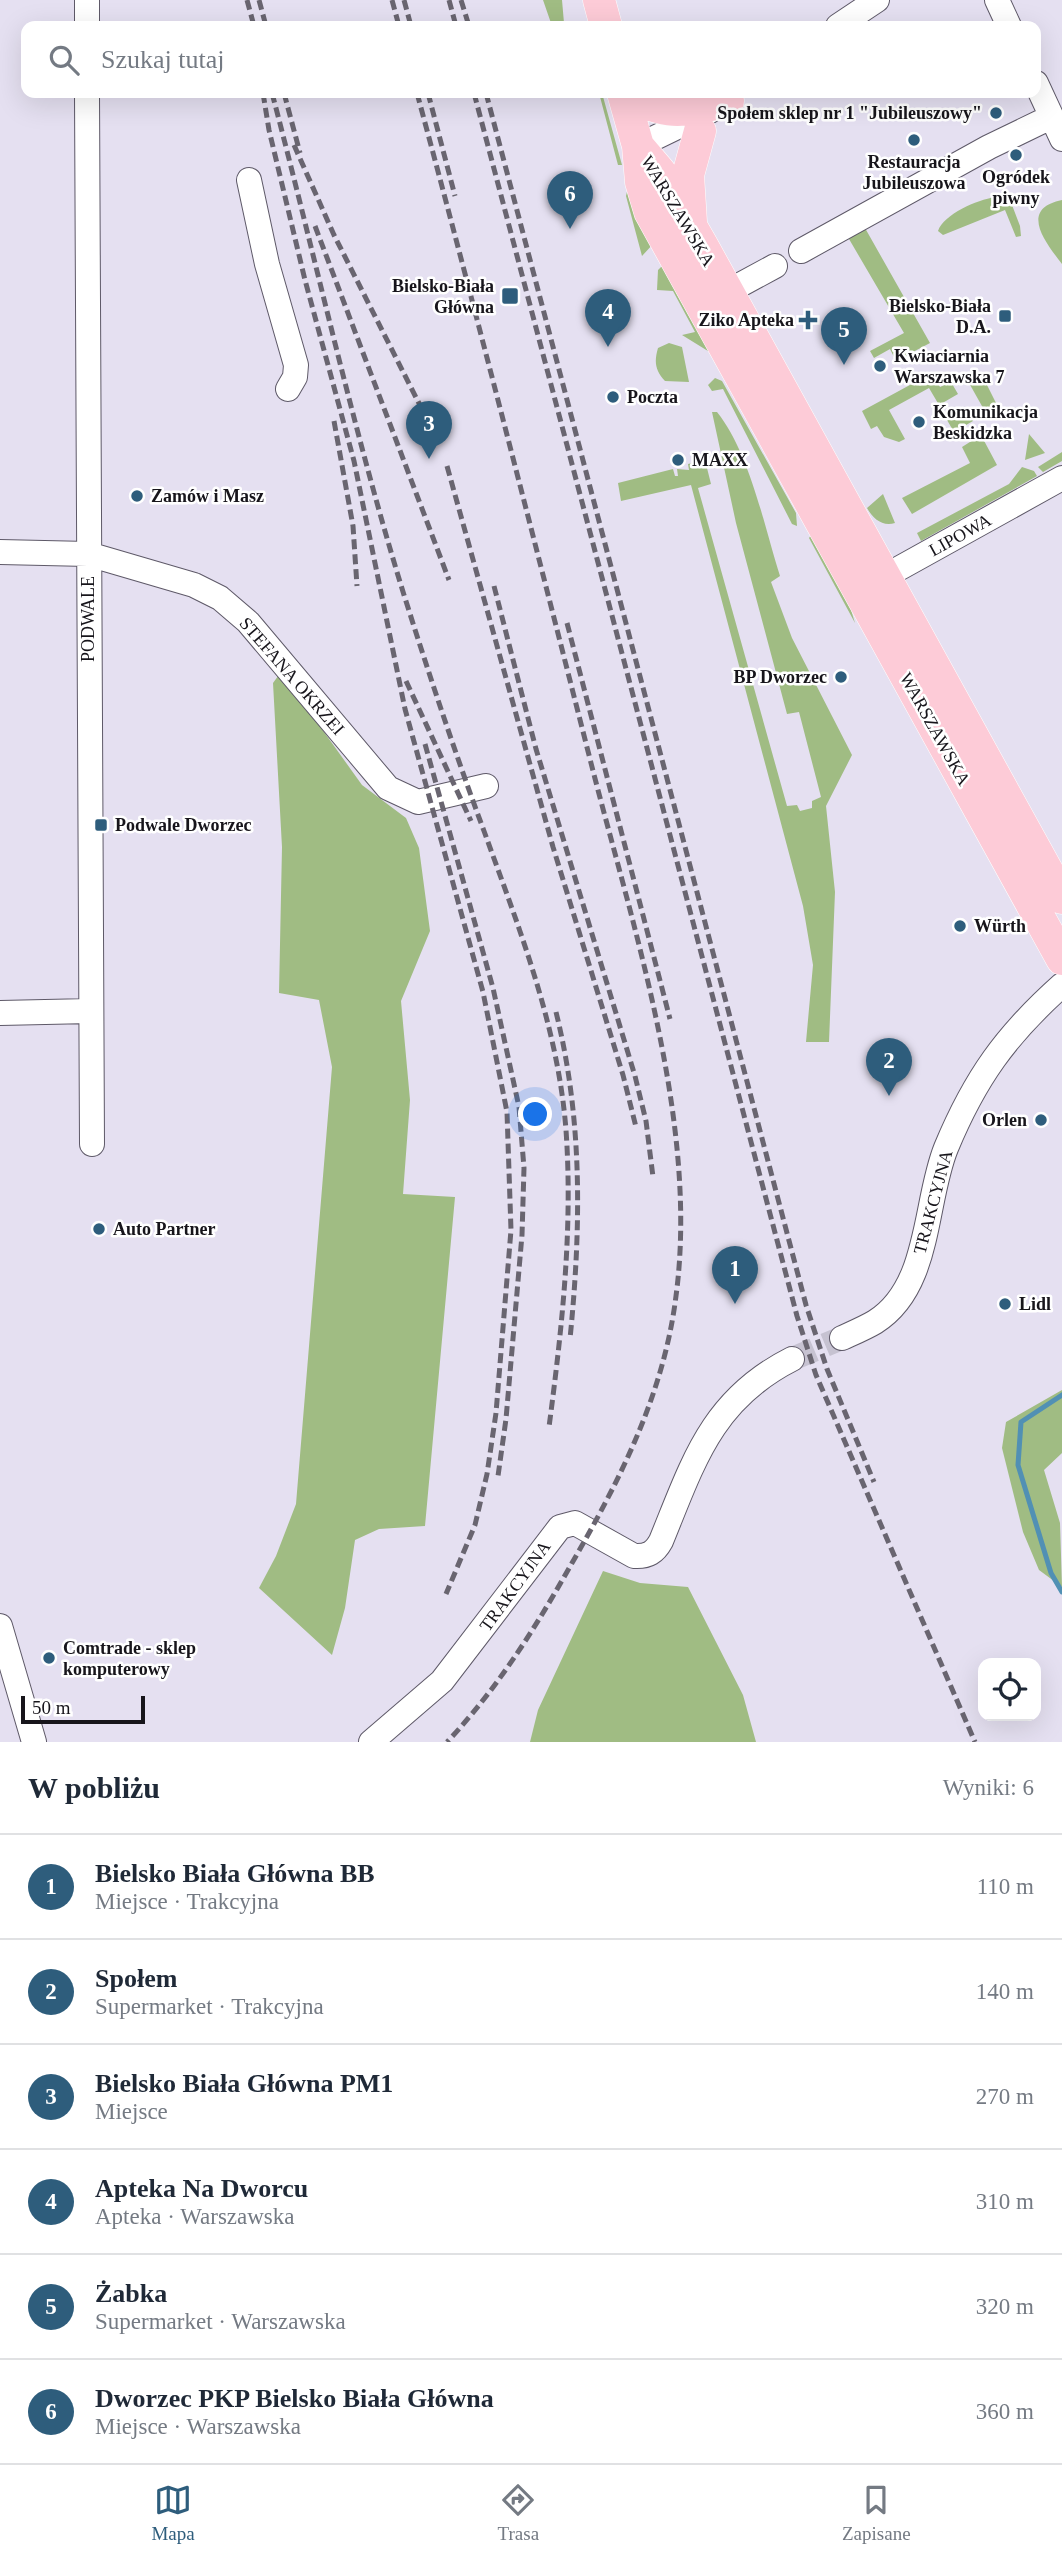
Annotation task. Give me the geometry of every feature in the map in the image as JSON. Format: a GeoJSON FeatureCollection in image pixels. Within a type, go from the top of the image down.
{"type":"FeatureCollection","features":[{"type":"Feature","properties":{"kind":"main road"},"geometry":{"type":"LineString","coordinates":[[599,0],[605,21]]}},
{"type":"Feature","properties":{"kind":"main road"},"geometry":{"type":"LineString","coordinates":[[624,98],[638,146]]}},
{"type":"Feature","properties":{"kind":"main road"},"geometry":{"type":"LineString","coordinates":[[632,98],[665,112],[677,112],[730,98]]}},
{"type":"Feature","properties":{"kind":"main road"},"geometry":{"type":"LineString","coordinates":[[692,230],[688,175],[699,131]]}},
{"type":"Feature","properties":{"kind":"main road","name":"WARSZAWSKA"},"geometry":{"type":"LineString","coordinates":[[638,146],[660,172],[727,292],[871,584],[1062,959]]}},
{"type":"Feature","properties":{"kind":"main road","name":"WARSZAWSKA"},"geometry":{"type":"LineString","coordinates":[[638,146],[641,182],[650,212],[1062,898]]}},
{"type":"Feature","properties":{"kind":"street"},"geometry":{"type":"LineString","coordinates":[[88,0],[88,21]]}},
{"type":"Feature","properties":{"kind":"street"},"geometry":{"type":"LineString","coordinates":[[846,21],[877,0]]}},
{"type":"Feature","properties":{"kind":"street"},"geometry":{"type":"LineString","coordinates":[[997,0],[1007,21]]}},
{"type":"Feature","properties":{"kind":"street"},"geometry":{"type":"LineString","coordinates":[[801,251],[989,147],[1057,128],[1041,94]]}},
{"type":"Feature","properties":{"kind":"street","name":"PODWALE"},"geometry":{"type":"LineString","coordinates":[[87,98],[92,1144]]}},
{"type":"Feature","properties":{"kind":"street"},"geometry":{"type":"LineString","coordinates":[[638,146],[732,98]]}},
{"type":"Feature","properties":{"kind":"street"},"geometry":{"type":"LineString","coordinates":[[638,146],[680,139],[699,131],[733,98]]}},
{"type":"Feature","properties":{"kind":"street"},"geometry":{"type":"LineString","coordinates":[[248,180],[267,264],[296,365],[295,377],[288,389]]}},
{"type":"Feature","properties":{"kind":"street"},"geometry":{"type":"LineString","coordinates":[[727,292],[775,266]]}},
{"type":"Feature","properties":{"kind":"street","name":"LIPOWA"},"geometry":{"type":"LineString","coordinates":[[871,584],[1062,478]]}},
{"type":"Feature","properties":{"kind":"street","name":"STEFANA OKRZEI"},"geometry":{"type":"LineString","coordinates":[[0,552],[88,554],[194,585],[220,598],[248,622],[388,788],[418,802],[486,786]]}},
{"type":"Feature","properties":{"kind":"street","name":"TRAKCYJNA"},"geometry":{"type":"LineString","coordinates":[[842,1338],[877,1321],[902,1296],[913,1273],[945,1150],[981,1074],[1021,1025],[1062,985]]}},
{"type":"Feature","properties":{"kind":"street"},"geometry":{"type":"LineString","coordinates":[[0,1013],[90,1011]]}},
{"type":"Feature","properties":{"kind":"street","name":"TRAKCYJNA"},"geometry":{"type":"LineString","coordinates":[[371,1742],[442,1681],[560,1527],[575,1523],[634,1556],[643,1557],[652,1553],[661,1541],[698,1450],[732,1400],[768,1371],[792,1359]]}},
{"type":"Feature","properties":{"kind":"street"},"geometry":{"type":"LineString","coordinates":[[0,1626],[34,1742]]}},
{"type":"Feature","properties":{"kind":"green space"},"geometry":{"type":"Polygon","coordinates":[[[543,0],[562,0],[564,21],[550,21],[543,0]]]}},
{"type":"Feature","properties":{"kind":"green space"},"geometry":{"type":"Polygon","coordinates":[[[600,98],[603,98],[622,165],[618,165],[600,98]]]}},
{"type":"Feature","properties":{"kind":"green space"},"geometry":{"type":"Polygon","coordinates":[[[629,183],[654,243],[642,256],[626,196],[629,183]]]}},
{"type":"Feature","properties":{"kind":"green space"},"geometry":{"type":"Polygon","coordinates":[[[995,197],[1012,205],[1021,236],[1016,237],[1005,210],[943,235],[938,231],[954,214],[979,201],[995,197]]]}},
{"type":"Feature","properties":{"kind":"green space"},"geometry":{"type":"Polygon","coordinates":[[[1062,200],[1062,264],[1043,237],[1038,219],[1041,211],[1049,204],[1062,200]]]}},
{"type":"Feature","properties":{"kind":"green space"},"geometry":{"type":"Polygon","coordinates":[[[865,228],[930,343],[896,361],[890,349],[874,358],[870,351],[904,333],[849,239],[865,228]]]}},
{"type":"Feature","properties":{"kind":"green space"},"geometry":{"type":"Polygon","coordinates":[[[665,263],[716,356],[682,335],[695,332],[673,291],[657,290],[658,270],[665,263]]]}},
{"type":"Feature","properties":{"kind":"green space"},"geometry":{"type":"Polygon","coordinates":[[[669,343],[682,347],[689,382],[665,381],[659,373],[656,362],[658,348],[669,343]]]}},
{"type":"Feature","properties":{"kind":"green space"},"geometry":{"type":"Polygon","coordinates":[[[932,373],[940,387],[951,382],[958,394],[939,405],[929,388],[889,410],[905,439],[899,442],[884,437],[877,426],[871,429],[862,411],[932,373]]]}},
{"type":"Feature","properties":{"kind":"green space"},"geometry":{"type":"Polygon","coordinates":[[[982,375],[998,407],[987,415],[969,383],[982,375]]]}},
{"type":"Feature","properties":{"kind":"green space"},"geometry":{"type":"Polygon","coordinates":[[[715,378],[722,381],[796,513],[797,526],[792,524],[723,389],[712,391],[708,385],[715,378]]]}},
{"type":"Feature","properties":{"kind":"green space"},"geometry":{"type":"Polygon","coordinates":[[[966,408],[973,421],[954,432],[947,420],[966,408]]]}},
{"type":"Feature","properties":{"kind":"green space"},"geometry":{"type":"Polygon","coordinates":[[[712,412],[717,412],[739,448],[780,576],[771,582],[792,638],[852,755],[826,806],[835,892],[829,1042],[806,1042],[813,965],[803,906],[691,485],[621,501],[618,483],[673,469],[675,476],[678,476],[677,469],[689,470],[688,464],[705,460],[711,484],[698,488],[787,806],[797,805],[800,811],[812,808],[812,801],[821,797],[799,712],[787,714],[736,523],[712,412]]]}},
{"type":"Feature","properties":{"kind":"green space"},"geometry":{"type":"Polygon","coordinates":[[[1029,434],[1045,453],[1025,460],[1029,434]]]}},
{"type":"Feature","properties":{"kind":"green space"},"geometry":{"type":"Polygon","coordinates":[[[981,435],[997,465],[912,514],[902,498],[970,463],[962,447],[981,435]]]}},
{"type":"Feature","properties":{"kind":"green space"},"geometry":{"type":"Polygon","coordinates":[[[1062,452],[1062,461],[1043,472],[1038,467],[1062,452]]]}},
{"type":"Feature","properties":{"kind":"green space"},"geometry":{"type":"Polygon","coordinates":[[[1022,467],[1034,471],[1037,476],[921,541],[917,533],[1009,484],[1022,467]]]}},
{"type":"Feature","properties":{"kind":"green space"},"geometry":{"type":"Polygon","coordinates":[[[883,494],[895,523],[886,524],[879,521],[867,508],[883,494]]]}},
{"type":"Feature","properties":{"kind":"green space"},"geometry":{"type":"Polygon","coordinates":[[[812,534],[842,580],[855,623],[809,538],[812,534]]]}},
{"type":"Feature","properties":{"kind":"green space"},"geometry":{"type":"Polygon","coordinates":[[[281,672],[362,785],[406,818],[419,848],[430,931],[401,1001],[410,1100],[403,1194],[455,1197],[425,1526],[379,1529],[355,1540],[345,1608],[332,1655],[259,1588],[276,1556],[296,1504],[332,1067],[319,1000],[279,993],[282,847],[273,683],[281,672]]]}},
{"type":"Feature","properties":{"kind":"green space"},"geometry":{"type":"Polygon","coordinates":[[[1062,1390],[1062,1453],[1044,1470],[1060,1523],[1062,1587],[1039,1570],[1023,1532],[1002,1448],[1006,1422],[1062,1390]]]}},
{"type":"Feature","properties":{"kind":"green space"},"geometry":{"type":"Polygon","coordinates":[[[603,1571],[640,1583],[688,1587],[743,1695],[756,1742],[530,1742],[538,1710],[603,1571]]]}},
{"type":"Feature","properties":{"kind":"waterway"},"geometry":{"type":"LineString","coordinates":[[1062,1395],[1021,1422],[1018,1465],[1051,1573],[1062,1592]]}},
{"type":"Feature","properties":{"kind":"tunnel"},"geometry":{"type":"LineString","coordinates":[[792,1359],[842,1338]]}},
{"type":"Feature","properties":{"kind":"railway"},"geometry":{"type":"LineString","coordinates":[[247,0],[253,21]]}},
{"type":"Feature","properties":{"kind":"railway"},"geometry":{"type":"LineString","coordinates":[[259,0],[265,21]]}},
{"type":"Feature","properties":{"kind":"railway"},"geometry":{"type":"LineString","coordinates":[[392,0],[398,21]]}},
{"type":"Feature","properties":{"kind":"railway"},"geometry":{"type":"LineString","coordinates":[[404,0],[410,21]]}},
{"type":"Feature","properties":{"kind":"railway"},"geometry":{"type":"LineString","coordinates":[[449,0],[455,21]]}},
{"type":"Feature","properties":{"kind":"railway"},"geometry":{"type":"LineString","coordinates":[[461,0],[467,21]]}},
{"type":"Feature","properties":{"kind":"railway"},"geometry":{"type":"LineString","coordinates":[[264,98],[305,280],[354,461],[405,709],[483,992],[507,1112],[511,1230],[496,1413],[487,1474],[475,1525],[446,1594]]}},
{"type":"Feature","properties":{"kind":"railway"},"geometry":{"type":"LineString","coordinates":[[273,98],[385,533],[442,713],[523,941],[555,1053],[566,1130],[568,1204],[562,1316],[549,1427]]}},
{"type":"Feature","properties":{"kind":"railway"},"geometry":{"type":"LineString","coordinates":[[285,98],[300,153]]}},
{"type":"Feature","properties":{"kind":"railway"},"geometry":{"type":"LineString","coordinates":[[418,98],[658,1027],[678,1163],[681,1230],[676,1296],[662,1367],[651,1401],[623,1467],[590,1531],[530,1634],[483,1700],[447,1742]]}},
{"type":"Feature","properties":{"kind":"railway"},"geometry":{"type":"LineString","coordinates":[[429,98],[455,196]]}},
{"type":"Feature","properties":{"kind":"railway"},"geometry":{"type":"LineString","coordinates":[[475,98],[797,1316],[816,1375],[975,1742]]}},
{"type":"Feature","properties":{"kind":"railway"},"geometry":{"type":"LineString","coordinates":[[487,98],[806,1305],[827,1369],[874,1482]]}},
{"type":"Feature","properties":{"kind":"railway"},"geometry":{"type":"LineString","coordinates":[[294,145],[334,235],[438,441]]}},
{"type":"Feature","properties":{"kind":"railway"},"geometry":{"type":"LineString","coordinates":[[315,226],[449,580]]}},
{"type":"Feature","properties":{"kind":"railway"},"geometry":{"type":"LineString","coordinates":[[334,421],[353,526],[357,586]]}},
{"type":"Feature","properties":{"kind":"railway"},"geometry":{"type":"LineString","coordinates":[[447,466],[553,847],[623,1075],[636,1127]]}},
{"type":"Feature","properties":{"kind":"railway"},"geometry":{"type":"LineString","coordinates":[[494,586],[536,749],[635,1076],[646,1121],[653,1177]]}},
{"type":"Feature","properties":{"kind":"railway"},"geometry":{"type":"LineString","coordinates":[[567,623],[670,1019]]}},
{"type":"Feature","properties":{"kind":"railway"},"geometry":{"type":"LineString","coordinates":[[406,681],[471,821]]}},
{"type":"Feature","properties":{"kind":"railway"},"geometry":{"type":"LineString","coordinates":[[425,744],[493,988],[519,1107],[524,1168],[522,1235],[506,1419],[498,1476]]}},
{"type":"Feature","properties":{"kind":"railway"},"geometry":{"type":"LineString","coordinates":[[556,1012],[571,1093],[577,1175],[578,1215],[570,1339]]}},
{"type":"Feature","properties":{"kind":"place","name":"Społem sklep nr 1 \"Jubileuszowy\""},"geometry":{"type":"Point","coordinates":[996,113]}},
{"type":"Feature","properties":{"kind":"place","name":"Restauracja Jubileuszowa"},"geometry":{"type":"Point","coordinates":[914,140]}},
{"type":"Feature","properties":{"kind":"place","name":"Ogródek piwny"},"geometry":{"type":"Point","coordinates":[1016,155]}},
{"type":"Feature","properties":{"kind":"place","name":"Dworzec PKP Bielsko Biała Główna"},"geometry":{"type":"Point","coordinates":[570,229]}},
{"type":"Feature","properties":{"kind":"place","name":"Bielsko-Biała Główna"},"geometry":{"type":"Point","coordinates":[510,296]}},
{"type":"Feature","properties":{"kind":"place","name":"Bielsko-Biała D.A."},"geometry":{"type":"Point","coordinates":[1005,316]}},
{"type":"Feature","properties":{"kind":"place","name":"Ziko Apteka"},"geometry":{"type":"Point","coordinates":[808,320]}},
{"type":"Feature","properties":{"kind":"place","name":"Apteka Na Dworcu"},"geometry":{"type":"Point","coordinates":[608,347]}},
{"type":"Feature","properties":{"kind":"place","name":"Żabka"},"geometry":{"type":"Point","coordinates":[844,365]}},
{"type":"Feature","properties":{"kind":"place","name":"Kwiaciarnia Warszawska 7"},"geometry":{"type":"Point","coordinates":[880,366]}},
{"type":"Feature","properties":{"kind":"place","name":"Poczta"},"geometry":{"type":"Point","coordinates":[613,397]}},
{"type":"Feature","properties":{"kind":"place","name":"Komunikacja Beskidzka"},"geometry":{"type":"Point","coordinates":[919,422]}},
{"type":"Feature","properties":{"kind":"place","name":"Bielsko Biała Główna PM1"},"geometry":{"type":"Point","coordinates":[429,459]}},
{"type":"Feature","properties":{"kind":"place","name":"MAXX"},"geometry":{"type":"Point","coordinates":[678,460]}},
{"type":"Feature","properties":{"kind":"place","name":"Zamów i Masz"},"geometry":{"type":"Point","coordinates":[137,496]}},
{"type":"Feature","properties":{"kind":"place","name":"BP Dworzec"},"geometry":{"type":"Point","coordinates":[841,677]}},
{"type":"Feature","properties":{"kind":"place","name":"Podwale Dworzec"},"geometry":{"type":"Point","coordinates":[101,825]}},
{"type":"Feature","properties":{"kind":"place","name":"Würth"},"geometry":{"type":"Point","coordinates":[960,926]}},
{"type":"Feature","properties":{"kind":"place","name":"Społem"},"geometry":{"type":"Point","coordinates":[889,1096]}},
{"type":"Feature","properties":{"kind":"place","name":"Orlen"},"geometry":{"type":"Point","coordinates":[1041,1120]}},
{"type":"Feature","properties":{"kind":"place","name":"Auto Partner"},"geometry":{"type":"Point","coordinates":[99,1229]}},
{"type":"Feature","properties":{"kind":"place","name":"Bielsko Biała Główna BB"},"geometry":{"type":"Point","coordinates":[735,1304]}},
{"type":"Feature","properties":{"kind":"place","name":"Lidl"},"geometry":{"type":"Point","coordinates":[1005,1304]}},
{"type":"Feature","properties":{"kind":"place","name":"Comtrade - sklep komputerowy"},"geometry":{"type":"Point","coordinates":[49,1658]}}]}
